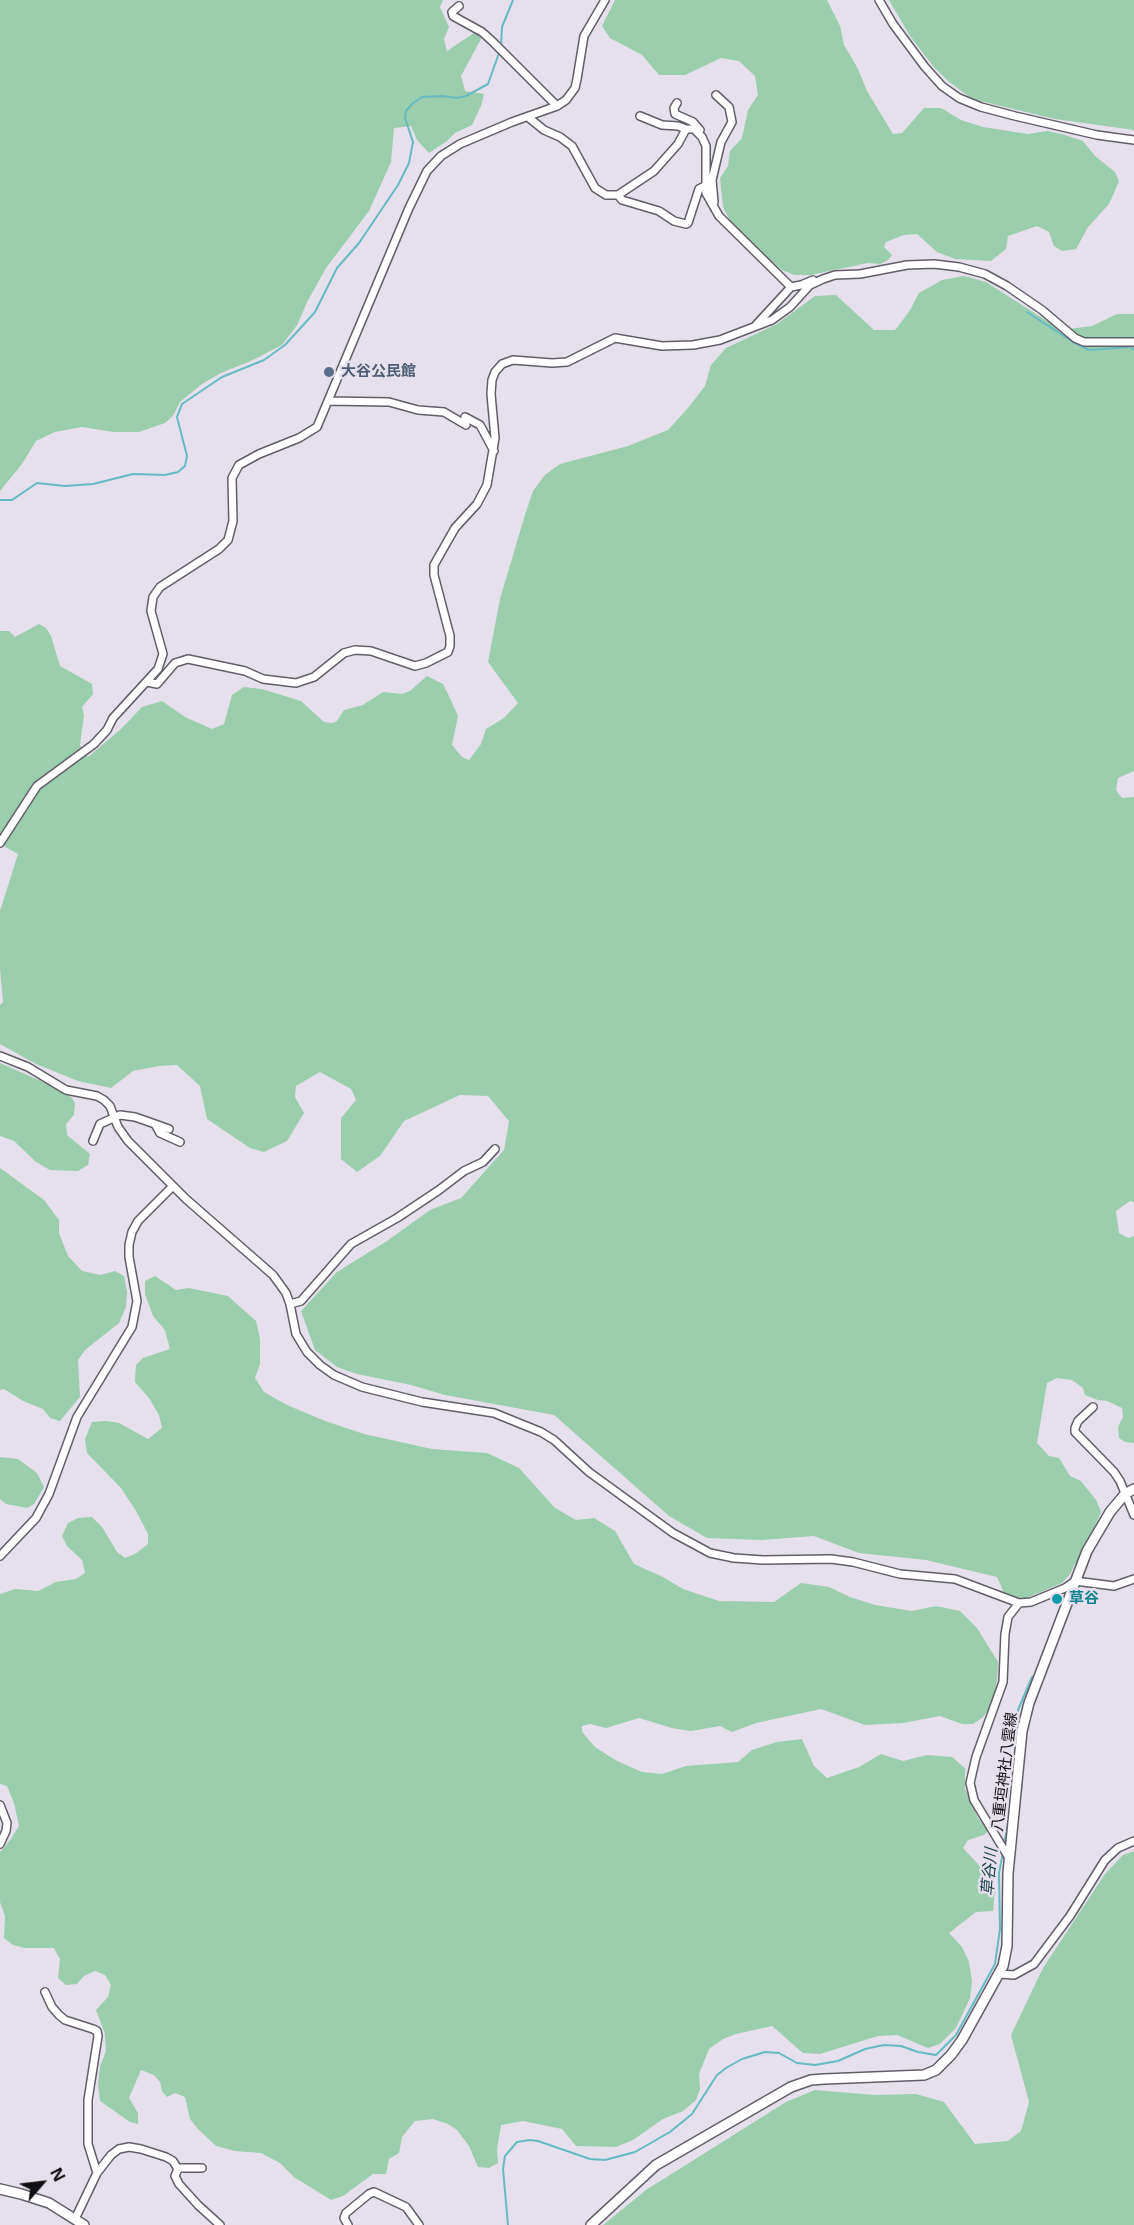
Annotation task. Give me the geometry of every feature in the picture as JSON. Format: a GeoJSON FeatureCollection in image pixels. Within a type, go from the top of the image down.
{"type":"FeatureCollection","features":[{"type":"Feature","properties":{"kind":"main road","name":"八重垣神社八雲線"},"geometry":{"type":"LineString","coordinates":[[591,2225],[661,2162],[791,2086],[811,2080],[910,2077],[936,2070],[951,2055],[1000,1974],[1007,1946],[1006,1851],[1022,1731],[1032,1694],[1087,1551],[1102,1524],[1130,1491]]}},
{"type":"Feature","properties":{"kind":"main road"},"geometry":{"type":"LineString","coordinates":[[0,2189],[38,2198],[84,2225]]}},
{"type":"Feature","properties":{"kind":"street"},"geometry":{"type":"LineString","coordinates":[[0,843],[37,786],[94,744],[107,730],[113,718],[158,669],[163,654],[151,610],[153,597],[176,576],[219,549],[228,540],[233,521],[232,478],[239,465],[307,434],[317,427],[408,208],[428,171],[441,156],[460,144],[557,106],[566,100],[574,87],[584,36],[605,0]]}},
{"type":"Feature","properties":{"kind":"street"},"geometry":{"type":"LineString","coordinates":[[879,0],[893,24],[925,67],[942,86],[959,98],[981,107],[1015,116],[1097,135],[1134,140]]}},
{"type":"Feature","properties":{"kind":"street"},"geometry":{"type":"LineString","coordinates":[[459,6],[452,12],[453,16],[482,32],[506,53],[557,106]]}},
{"type":"Feature","properties":{"kind":"street"},"geometry":{"type":"LineString","coordinates":[[715,209],[712,180],[721,142],[732,122],[729,107],[716,95]]}},
{"type":"Feature","properties":{"kind":"street"},"geometry":{"type":"LineString","coordinates":[[677,103],[674,108],[675,114],[693,122],[700,130],[706,146],[706,193],[719,216],[791,287]]}},
{"type":"Feature","properties":{"kind":"street"},"geometry":{"type":"LineString","coordinates":[[640,116],[662,124],[694,129],[702,137]]}},
{"type":"Feature","properties":{"kind":"street"},"geometry":{"type":"LineString","coordinates":[[528,117],[544,130],[560,137],[572,146],[598,191],[606,195],[618,195],[659,167],[678,144],[686,129]]}},
{"type":"Feature","properties":{"kind":"street"},"geometry":{"type":"LineString","coordinates":[[618,195],[622,200],[659,211],[674,221],[686,224],[699,189],[705,186]]}},
{"type":"Feature","properties":{"kind":"street"},"geometry":{"type":"LineString","coordinates":[[147,682],[155,685],[159,683],[175,663],[185,659],[226,666],[263,679],[296,683],[314,677],[344,653],[355,650],[370,651],[415,666],[444,655],[451,641],[434,575],[434,564],[455,528],[482,495],[487,485],[494,451],[492,380],[502,364],[513,360],[567,362],[615,338],[662,346],[681,346],[720,340],[772,320],[790,307],[810,285],[823,279],[835,275],[860,274],[907,265],[934,264],[959,267],[985,274],[1042,310],[1075,338],[1084,342],[1134,342]]}},
{"type":"Feature","properties":{"kind":"street"},"geometry":{"type":"LineString","coordinates":[[754,327],[791,287],[816,278],[823,279]]}},
{"type":"Feature","properties":{"kind":"street"},"geometry":{"type":"LineString","coordinates":[[328,401],[389,402],[418,410],[444,412],[466,425],[465,417],[482,426],[494,451]]}},
{"type":"Feature","properties":{"kind":"street"},"geometry":{"type":"LineString","coordinates":[[0,1056],[28,1067],[66,1090],[97,1096],[104,1100],[110,1106],[123,1135],[173,1186],[273,1275],[286,1293],[296,1334],[307,1352],[320,1365],[362,1387],[395,1396],[494,1413],[541,1432],[554,1440],[589,1472],[673,1533],[710,1553],[734,1558],[763,1560],[831,1559],[853,1562],[900,1574],[955,1579],[1019,1603],[1031,1602],[1065,1588],[1075,1581],[1114,1586],[1134,1579]]}},
{"type":"Feature","properties":{"kind":"street"},"geometry":{"type":"LineString","coordinates":[[93,1141],[100,1124],[114,1117],[127,1115],[169,1129]]}},
{"type":"Feature","properties":{"kind":"street"},"geometry":{"type":"LineString","coordinates":[[155,1124],[160,1133],[180,1142]]}},
{"type":"Feature","properties":{"kind":"street"},"geometry":{"type":"LineString","coordinates":[[290,1304],[301,1301],[351,1244],[397,1218],[464,1171],[483,1162],[495,1149]]}},
{"type":"Feature","properties":{"kind":"street"},"geometry":{"type":"LineString","coordinates":[[0,1556],[36,1518],[49,1494],[77,1417],[132,1328],[138,1301],[129,1257],[132,1232],[138,1221],[173,1186]]}},
{"type":"Feature","properties":{"kind":"street"},"geometry":{"type":"LineString","coordinates":[[1093,1407],[1076,1424],[1076,1432],[1130,1491],[1134,1515]]}},
{"type":"Feature","properties":{"kind":"street"},"geometry":{"type":"LineString","coordinates":[[1006,1851],[974,1800],[970,1783],[976,1757],[1003,1682],[1008,1617],[1019,1603]]}},
{"type":"Feature","properties":{"kind":"street"},"geometry":{"type":"LineString","coordinates":[[0,1805],[7,1823],[0,1844]]}},
{"type":"Feature","properties":{"kind":"street"},"geometry":{"type":"LineString","coordinates":[[1000,1974],[1014,1975],[1034,1964],[1070,1916],[1105,1860],[1112,1852],[1134,1840]]}},
{"type":"Feature","properties":{"kind":"street"},"geometry":{"type":"LineString","coordinates":[[45,1992],[52,2007],[66,2020],[97,2031],[98,2043],[88,2100],[88,2144],[97,2172]]}},
{"type":"Feature","properties":{"kind":"street"},"geometry":{"type":"LineString","coordinates":[[75,2219],[97,2172],[119,2149],[129,2147],[141,2149],[166,2157],[173,2161],[178,2169]]}},
{"type":"Feature","properties":{"kind":"street"},"geometry":{"type":"LineString","coordinates":[[178,2169],[202,2168]]}},
{"type":"Feature","properties":{"kind":"street"},"geometry":{"type":"LineString","coordinates":[[178,2169],[175,2176],[179,2184],[220,2225]]}},
{"type":"Feature","properties":{"kind":"street"},"geometry":{"type":"LineString","coordinates":[[348,2225],[344,2218],[346,2213],[374,2192],[406,2207],[419,2225]]}},
{"type":"Feature","properties":{"kind":"green space"},"geometry":{"type":"Polygon","coordinates":[[[0,0],[443,0],[440,7],[449,27],[444,39],[447,51],[474,33],[478,34],[481,39],[461,76],[465,91],[484,94],[472,125],[455,133],[429,153],[417,140],[411,126],[394,128],[391,162],[369,211],[326,268],[298,324],[282,345],[202,384],[180,402],[173,416],[165,423],[139,432],[113,432],[82,427],[55,432],[36,441],[22,464],[0,491],[0,0]]]}},
{"type":"Feature","properties":{"kind":"green space"},"geometry":{"type":"Polygon","coordinates":[[[615,0],[827,0],[840,26],[844,45],[867,91],[893,134],[902,133],[924,108],[941,108],[961,120],[983,127],[1028,134],[1047,131],[1083,141],[1095,156],[1115,172],[1119,181],[1109,204],[1088,227],[1076,249],[1062,251],[1054,246],[1049,232],[1037,226],[1008,236],[1006,249],[991,261],[955,259],[937,252],[917,234],[904,235],[886,242],[884,247],[892,255],[880,264],[868,263],[810,275],[794,275],[782,270],[749,242],[731,222],[723,207],[720,178],[728,166],[730,151],[742,138],[748,110],[758,95],[755,76],[739,61],[721,58],[685,75],[659,75],[642,55],[610,38],[602,26],[615,0]]]}},
{"type":"Feature","properties":{"kind":"green space"},"geometry":{"type":"Polygon","coordinates":[[[889,0],[1134,0],[1134,130],[1055,119],[972,99],[933,66],[910,36],[889,0]]]}},
{"type":"Feature","properties":{"kind":"green space"},"geometry":{"type":"Polygon","coordinates":[[[964,276],[986,282],[1061,330],[1092,326],[1117,314],[1134,314],[1134,771],[1118,778],[1116,790],[1122,798],[1134,797],[1134,1202],[1130,1201],[1116,1211],[1119,1233],[1128,1238],[1134,1236],[1134,1443],[1125,1442],[1119,1438],[1118,1427],[1123,1417],[1122,1408],[1085,1395],[1083,1388],[1072,1380],[1057,1378],[1047,1383],[1037,1443],[1049,1456],[1059,1458],[1070,1476],[1081,1481],[1096,1500],[1101,1512],[1081,1558],[1074,1565],[1071,1573],[1062,1583],[1024,1599],[1004,1593],[997,1577],[926,1560],[859,1553],[814,1536],[762,1540],[707,1538],[669,1516],[554,1415],[445,1395],[411,1385],[357,1374],[337,1367],[315,1350],[301,1311],[337,1272],[387,1241],[430,1210],[461,1198],[504,1150],[509,1121],[488,1096],[460,1095],[404,1121],[380,1156],[357,1172],[341,1159],[341,1118],[356,1100],[351,1089],[320,1072],[296,1086],[295,1097],[304,1113],[287,1141],[264,1152],[250,1148],[207,1119],[200,1086],[177,1065],[133,1071],[111,1088],[78,1081],[36,1064],[0,1044],[0,1005],[3,1002],[0,968],[0,911],[18,854],[0,844],[0,631],[9,631],[15,637],[39,624],[46,628],[51,636],[60,666],[92,684],[93,694],[82,707],[84,715],[80,745],[88,757],[121,729],[142,707],[162,701],[185,717],[212,729],[224,724],[232,695],[244,687],[262,689],[301,701],[324,722],[333,723],[344,710],[363,705],[383,692],[402,694],[410,691],[427,676],[443,684],[448,694],[458,716],[452,745],[462,757],[469,760],[481,744],[486,729],[504,718],[518,703],[488,662],[500,599],[524,518],[533,491],[545,475],[560,464],[628,446],[668,430],[705,386],[711,365],[726,348],[777,324],[815,296],[836,295],[874,330],[895,330],[909,312],[919,293],[942,280],[964,276]]]}},
{"type":"Feature","properties":{"kind":"green space"},"geometry":{"type":"Polygon","coordinates":[[[0,1063],[71,1097],[75,1103],[74,1115],[66,1124],[67,1135],[90,1154],[88,1165],[78,1171],[50,1170],[36,1162],[14,1141],[0,1136],[0,1063]]]}},
{"type":"Feature","properties":{"kind":"green space"},"geometry":{"type":"Polygon","coordinates":[[[0,1168],[44,1200],[59,1220],[59,1233],[68,1256],[82,1271],[100,1275],[115,1271],[124,1276],[127,1292],[126,1307],[119,1323],[85,1350],[78,1360],[80,1397],[60,1421],[50,1418],[43,1409],[23,1401],[4,1389],[0,1390],[0,1168]]]}},
{"type":"Feature","properties":{"kind":"green space"},"geometry":{"type":"Polygon","coordinates":[[[155,1276],[176,1290],[189,1288],[228,1296],[256,1321],[260,1339],[260,1364],[255,1378],[264,1392],[287,1405],[325,1421],[364,1434],[432,1449],[487,1453],[519,1468],[555,1508],[576,1520],[594,1518],[615,1531],[634,1564],[683,1589],[719,1601],[774,1602],[801,1583],[829,1587],[875,1605],[912,1611],[936,1606],[960,1611],[977,1628],[998,1662],[992,1705],[983,1717],[973,1724],[962,1724],[940,1716],[903,1723],[865,1725],[821,1709],[756,1723],[732,1732],[720,1726],[691,1731],[639,1718],[606,1728],[590,1724],[582,1726],[582,1732],[595,1747],[617,1761],[642,1772],[662,1774],[686,1766],[738,1762],[752,1750],[777,1742],[802,1739],[814,1766],[827,1778],[859,1767],[881,1754],[903,1761],[927,1755],[952,1757],[965,1768],[965,1789],[978,1818],[988,1831],[984,1835],[968,1840],[963,1848],[989,1876],[995,1889],[993,1911],[976,1912],[949,1933],[962,1947],[969,1962],[972,1981],[970,1998],[956,2028],[940,2044],[928,2048],[897,2035],[878,2036],[820,2054],[803,2053],[772,2026],[736,2034],[723,2039],[709,2049],[699,2074],[700,2089],[696,2100],[683,2111],[663,2119],[633,2140],[616,2147],[576,2146],[562,2129],[523,2121],[501,2125],[497,2149],[498,2163],[489,2168],[478,2167],[469,2146],[457,2130],[433,2119],[415,2121],[402,2137],[399,2153],[389,2159],[386,2174],[373,2174],[343,2196],[331,2200],[294,2177],[280,2163],[261,2153],[235,2151],[216,2146],[190,2119],[185,2097],[175,2093],[167,2097],[154,2075],[141,2070],[129,2098],[138,2113],[138,2124],[130,2122],[100,2101],[98,2085],[100,2066],[106,2051],[105,2034],[96,2010],[108,1997],[111,1985],[105,1975],[95,1971],[84,1976],[77,1984],[66,1985],[58,1978],[60,1959],[54,1948],[25,1948],[13,1945],[4,1938],[5,1916],[0,1902],[0,1852],[19,1826],[14,1803],[7,1786],[0,1784],[0,1594],[15,1589],[38,1591],[56,1582],[76,1579],[85,1573],[82,1560],[67,1546],[62,1536],[68,1523],[78,1518],[92,1517],[102,1527],[117,1552],[125,1558],[148,1544],[148,1534],[136,1511],[121,1488],[87,1453],[85,1439],[92,1422],[119,1423],[148,1439],[162,1428],[159,1415],[149,1398],[135,1382],[136,1365],[143,1358],[170,1349],[165,1330],[153,1316],[145,1294],[145,1281],[155,1276]]]}},
{"type":"Feature","properties":{"kind":"green space"},"geometry":{"type":"Polygon","coordinates":[[[0,1457],[18,1459],[37,1473],[44,1487],[34,1504],[27,1508],[6,1504],[0,1499],[0,1457]]]}},
{"type":"Feature","properties":{"kind":"green space"},"geometry":{"type":"Polygon","coordinates":[[[1134,1851],[1134,2225],[603,2225],[646,2190],[786,2102],[815,2090],[875,2095],[916,2094],[944,2102],[975,2144],[1008,2141],[1021,2131],[1029,2102],[1011,2035],[1043,1968],[1105,1874],[1123,1855],[1134,1851]]]}},
{"type":"Feature","properties":{"kind":"waterway"},"geometry":{"type":"LineString","coordinates":[[501,47],[502,27],[513,0]]}},
{"type":"Feature","properties":{"kind":"waterway"},"geometry":{"type":"LineString","coordinates":[[0,500],[12,500],[37,483],[65,486],[93,484],[133,474],[165,475],[178,472],[185,466],[187,456],[177,417],[182,404],[222,377],[264,360],[285,345],[315,312],[337,268],[359,243],[398,185],[409,163],[413,142],[405,118],[406,111],[422,97],[456,98],[466,96],[488,84],[499,53]]}},
{"type":"Feature","properties":{"kind":"waterway"},"geometry":{"type":"LineString","coordinates":[[1027,312],[1089,350],[1131,347],[1134,350]]}},
{"type":"Feature","properties":{"kind":"waterway","name":"草谷川"},"geometry":{"type":"LineString","coordinates":[[1010,1812],[1018,1710],[1032,1677]]}},
{"type":"Feature","properties":{"kind":"waterway","name":"草谷川"},"geometry":{"type":"LineString","coordinates":[[1004,1844],[1009,1820]]}},
{"type":"Feature","properties":{"kind":"waterway"},"geometry":{"type":"LineString","coordinates":[[508,2225],[503,2169],[505,2156],[517,2142],[538,2141],[590,2159],[605,2160],[635,2152],[670,2132],[692,2114],[717,2075],[726,2068],[742,2059],[765,2052],[779,2053],[797,2063],[815,2065],[838,2061],[865,2049],[884,2045],[901,2046],[936,2055],[956,2035],[995,1964],[1000,1929],[999,1873],[1003,1853]]}},
{"type":"Feature","properties":{"kind":"place","name":"大谷公民館"},"geometry":{"type":"Point","coordinates":[329,372]}},
{"type":"Feature","properties":{"kind":"place","name":"草谷"},"geometry":{"type":"Point","coordinates":[1057,1599]}}]}
